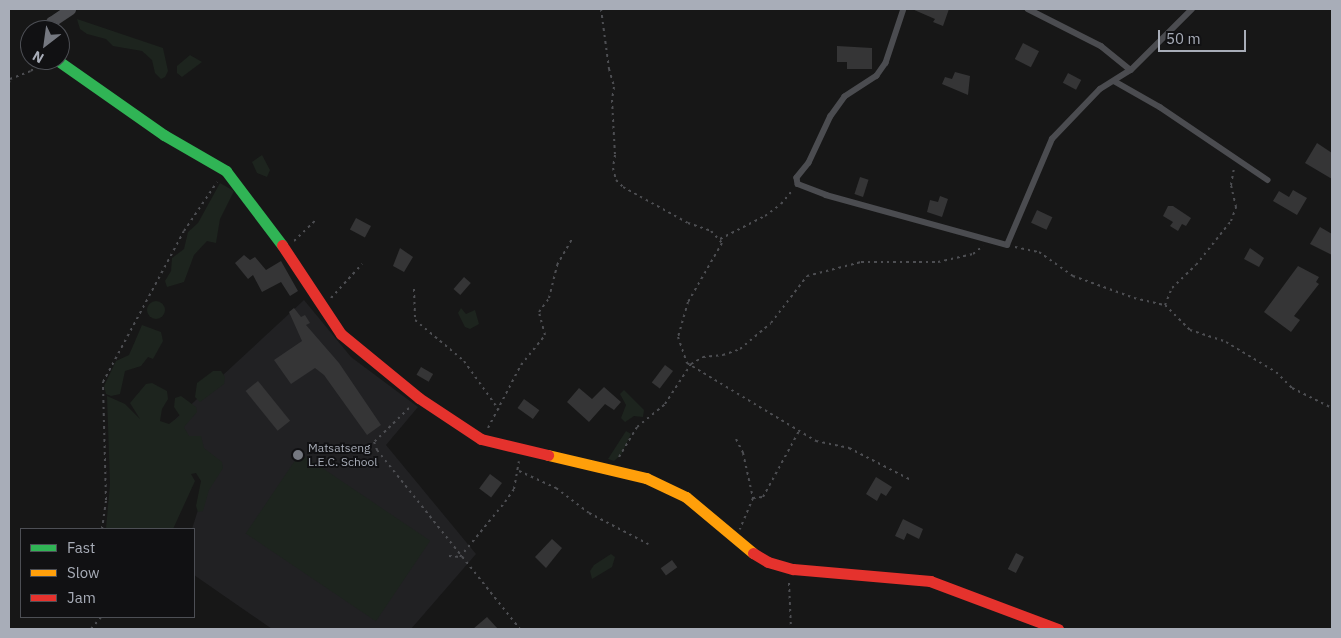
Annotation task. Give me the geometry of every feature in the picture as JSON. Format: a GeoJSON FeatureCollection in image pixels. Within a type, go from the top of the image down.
{"type":"FeatureCollection","features":[{"type":"Feature","properties":{"kind":"street"},"geometry":{"type":"LineString","coordinates":[[54,20],[70,9]]}},
{"type":"Feature","properties":{"kind":"street"},"geometry":{"type":"LineString","coordinates":[[70,69],[164,135],[226,171],[284,248],[341,334],[419,398],[481,439],[516,449],[646,478],[686,497],[756,556],[788,568],[930,581],[1058,629]]}},
{"type":"Feature","properties":{"kind":"lane"},"geometry":{"type":"LineString","coordinates":[[904,9],[886,63],[877,76],[844,97],[831,116],[809,163],[797,178],[798,184],[826,195],[1008,245],[1052,139],[1100,89],[1131,70],[1192,9]]}},
{"type":"Feature","properties":{"kind":"lane"},"geometry":{"type":"LineString","coordinates":[[1028,9],[1102,46],[1131,70]]}},
{"type":"Feature","properties":{"kind":"lane"},"geometry":{"type":"LineString","coordinates":[[1114,81],[1160,107],[1268,180]]}},
{"type":"Feature","properties":{"kind":"path"},"geometry":{"type":"LineString","coordinates":[[601,9],[609,69],[614,87],[612,100],[615,155],[613,168],[616,180],[623,187],[688,223],[710,231],[722,243],[688,302],[678,337],[682,356],[690,364],[816,441],[849,448],[882,463],[910,480]]}},
{"type":"Feature","properties":{"kind":"path"},"geometry":{"type":"LineString","coordinates":[[10,79],[32,70]]}},
{"type":"Feature","properties":{"kind":"path"},"geometry":{"type":"LineString","coordinates":[[9,75],[9,83]]}},
{"type":"Feature","properties":{"kind":"path"},"geometry":{"type":"LineString","coordinates":[[1165,305],[1172,288],[1196,265],[1230,221],[1236,207],[1232,173],[1237,159]]}},
{"type":"Feature","properties":{"kind":"path"},"geometry":{"type":"LineString","coordinates":[[102,528],[106,500],[104,382],[184,231],[226,171]]}},
{"type":"Feature","properties":{"kind":"path"},"geometry":{"type":"LineString","coordinates":[[720,239],[765,216],[781,204],[798,184]]}},
{"type":"Feature","properties":{"kind":"path"},"geometry":{"type":"LineString","coordinates":[[284,248],[315,221]]}},
{"type":"Feature","properties":{"kind":"path"},"geometry":{"type":"LineString","coordinates":[[481,439],[499,410],[521,365],[545,335],[538,312],[549,298],[556,265],[572,239]]}},
{"type":"Feature","properties":{"kind":"path"},"geometry":{"type":"LineString","coordinates":[[612,470],[637,426],[654,414],[675,390],[690,364],[703,357],[723,356],[740,349],[771,322],[807,276],[861,262],[938,262],[973,254],[987,240]]}},
{"type":"Feature","properties":{"kind":"path"},"geometry":{"type":"LineString","coordinates":[[1008,245],[1039,252],[1057,262],[1073,276],[1134,298],[1165,305],[1190,330],[1226,342],[1276,372],[1292,388],[1332,408]]}},
{"type":"Feature","properties":{"kind":"path"},"geometry":{"type":"LineString","coordinates":[[320,302],[333,297],[362,264]]}},
{"type":"Feature","properties":{"kind":"path"},"geometry":{"type":"LineString","coordinates":[[414,289],[415,320],[464,361],[499,410]]}},
{"type":"Feature","properties":{"kind":"path"},"geometry":{"type":"LineString","coordinates":[[419,398],[374,442],[436,520],[460,556],[520,629]]}},
{"type":"Feature","properties":{"kind":"path"},"geometry":{"type":"LineString","coordinates":[[753,498],[763,497],[799,430]]}},
{"type":"Feature","properties":{"kind":"path"},"geometry":{"type":"LineString","coordinates":[[735,540],[753,498],[743,453],[736,439]]}},
{"type":"Feature","properties":{"kind":"path"},"geometry":{"type":"LineString","coordinates":[[460,556],[514,489],[519,471],[516,449]]}},
{"type":"Feature","properties":{"kind":"path"},"geometry":{"type":"LineString","coordinates":[[519,471],[556,488],[589,513],[648,544]]}},
{"type":"Feature","properties":{"kind":"path"},"geometry":{"type":"LineString","coordinates":[[449,556],[460,556]]}},
{"type":"Feature","properties":{"kind":"path"},"geometry":{"type":"LineString","coordinates":[[788,568],[791,629]]}},
{"type":"Feature","properties":{"kind":"path"},"geometry":{"type":"LineString","coordinates":[[91,629],[100,618]]}},
{"type":"Feature","properties":{"kind":"shaded area"},"geometry":{"type":"Polygon","coordinates":[[[77,19],[163,48],[168,71],[165,77],[161,79],[155,73],[152,60],[142,51],[113,46],[106,39],[87,34],[80,29],[77,19]]]}},
{"type":"Feature","properties":{"kind":"shaded area"},"geometry":{"type":"Polygon","coordinates":[[[190,55],[202,62],[182,77],[177,73],[177,66],[190,55]]]}},
{"type":"Feature","properties":{"kind":"shaded area"},"geometry":{"type":"Polygon","coordinates":[[[262,155],[270,170],[267,177],[257,173],[252,162],[262,155]]]}},
{"type":"Feature","properties":{"kind":"shaded area"},"geometry":{"type":"Polygon","coordinates":[[[220,183],[234,191],[220,219],[216,243],[207,241],[194,255],[184,282],[167,287],[165,281],[171,271],[172,258],[184,249],[188,232],[198,223],[220,183]]]}},
{"type":"Feature","properties":{"kind":"shaded area","name":"Matsatseng L.E.C. School"},"geometry":{"type":"Polygon","coordinates":[[[304,300],[351,357],[418,407],[386,445],[476,554],[411,629],[272,629],[195,576],[195,528],[192,528],[212,465],[170,424],[304,300]]]}},
{"type":"Feature","properties":{"kind":"shaded area"},"geometry":{"type":"Polygon","coordinates":[[[156,301],[162,304],[165,310],[162,316],[156,319],[150,316],[147,310],[150,304],[156,301]]]}},
{"type":"Feature","properties":{"kind":"shaded area"},"geometry":{"type":"Polygon","coordinates":[[[461,308],[466,314],[475,310],[479,324],[470,329],[465,327],[458,313],[461,308]]]}},
{"type":"Feature","properties":{"kind":"shaded area"},"geometry":{"type":"Polygon","coordinates":[[[142,325],[161,332],[163,341],[153,359],[148,357],[141,366],[125,371],[120,394],[111,396],[106,394],[104,386],[116,361],[129,355],[142,325]]]}},
{"type":"Feature","properties":{"kind":"shaded area"},"geometry":{"type":"Polygon","coordinates":[[[213,371],[221,371],[225,377],[224,384],[200,402],[195,397],[197,383],[213,371]]]}},
{"type":"Feature","properties":{"kind":"shaded area"},"geometry":{"type":"Polygon","coordinates":[[[152,383],[167,391],[168,399],[162,409],[160,421],[169,424],[180,416],[174,407],[175,398],[181,396],[196,407],[197,412],[184,427],[189,436],[201,436],[204,448],[222,462],[223,468],[209,490],[203,511],[198,512],[196,506],[201,481],[196,473],[191,474],[195,481],[173,528],[106,528],[110,484],[107,396],[125,404],[140,419],[130,403],[146,384],[152,383]]]}},
{"type":"Feature","properties":{"kind":"shaded area"},"geometry":{"type":"Polygon","coordinates":[[[624,390],[644,410],[643,417],[634,416],[625,422],[621,418],[626,405],[620,394],[624,390]]]}},
{"type":"Feature","properties":{"kind":"shaded area"},"geometry":{"type":"Polygon","coordinates":[[[626,431],[631,434],[621,455],[614,461],[608,459],[626,431]]]}},
{"type":"Feature","properties":{"kind":"shaded area"},"geometry":{"type":"Polygon","coordinates":[[[300,453],[430,541],[376,621],[246,533],[300,453]]]}},
{"type":"Feature","properties":{"kind":"shaded area"},"geometry":{"type":"Polygon","coordinates":[[[611,554],[615,557],[612,567],[592,579],[590,571],[594,565],[611,554]]]}},
{"type":"Feature","properties":{"kind":"building"},"geometry":{"type":"Polygon","coordinates":[[[912,9],[949,9],[943,26],[933,22],[935,19],[912,9]]]}},
{"type":"Feature","properties":{"kind":"building"},"geometry":{"type":"Polygon","coordinates":[[[1023,43],[1039,51],[1031,67],[1015,59],[1023,43]]]}},
{"type":"Feature","properties":{"kind":"building"},"geometry":{"type":"Polygon","coordinates":[[[837,46],[872,48],[872,69],[847,69],[847,62],[837,62],[837,46]]]}},
{"type":"Feature","properties":{"kind":"building"},"geometry":{"type":"Polygon","coordinates":[[[955,72],[970,76],[968,95],[942,84],[945,77],[952,79],[955,72]]]}},
{"type":"Feature","properties":{"kind":"building"},"geometry":{"type":"Polygon","coordinates":[[[1068,73],[1081,80],[1076,90],[1063,83],[1068,73]]]}},
{"type":"Feature","properties":{"kind":"building"},"geometry":{"type":"Polygon","coordinates":[[[1317,143],[1332,153],[1332,179],[1305,163],[1317,143]]]}},
{"type":"Feature","properties":{"kind":"building"},"geometry":{"type":"Polygon","coordinates":[[[860,177],[869,180],[863,197],[854,194],[860,177]]]}},
{"type":"Feature","properties":{"kind":"building"},"geometry":{"type":"Polygon","coordinates":[[[1293,190],[1307,198],[1297,215],[1273,201],[1279,191],[1289,197],[1293,190]]]}},
{"type":"Feature","properties":{"kind":"building"},"geometry":{"type":"Polygon","coordinates":[[[940,196],[948,199],[942,217],[927,212],[930,200],[938,202],[940,196]]]}},
{"type":"Feature","properties":{"kind":"building"},"geometry":{"type":"Polygon","coordinates":[[[1168,206],[1173,206],[1191,218],[1186,226],[1182,224],[1178,231],[1170,226],[1173,222],[1163,216],[1168,206]]]}},
{"type":"Feature","properties":{"kind":"building"},"geometry":{"type":"Polygon","coordinates":[[[1037,210],[1052,217],[1046,230],[1031,223],[1037,210]]]}},
{"type":"Feature","properties":{"kind":"building"},"geometry":{"type":"Polygon","coordinates":[[[356,218],[371,226],[365,237],[350,229],[356,218]]]}},
{"type":"Feature","properties":{"kind":"building"},"geometry":{"type":"Polygon","coordinates":[[[1320,227],[1332,234],[1332,255],[1310,244],[1320,227]]]}},
{"type":"Feature","properties":{"kind":"building"},"geometry":{"type":"Polygon","coordinates":[[[400,248],[413,257],[404,272],[393,266],[400,248]]]}},
{"type":"Feature","properties":{"kind":"building"},"geometry":{"type":"Polygon","coordinates":[[[1250,248],[1264,258],[1259,267],[1244,259],[1250,248]]]}},
{"type":"Feature","properties":{"kind":"building"},"geometry":{"type":"Polygon","coordinates":[[[244,255],[250,260],[255,257],[266,270],[281,261],[298,291],[290,296],[281,282],[262,292],[253,275],[248,279],[235,263],[244,255]]]}},
{"type":"Feature","properties":{"kind":"building"},"geometry":{"type":"Polygon","coordinates":[[[1298,266],[1319,277],[1316,282],[1319,284],[1294,316],[1300,320],[1291,332],[1264,312],[1298,266]]]}},
{"type":"Feature","properties":{"kind":"building"},"geometry":{"type":"Polygon","coordinates":[[[464,277],[471,283],[460,295],[454,289],[464,277]]]}},
{"type":"Feature","properties":{"kind":"building"},"geometry":{"type":"Polygon","coordinates":[[[294,308],[301,317],[305,315],[310,323],[306,325],[339,363],[381,425],[367,435],[324,375],[315,368],[291,384],[274,360],[302,341],[289,312],[294,308]]]}},
{"type":"Feature","properties":{"kind":"building"},"geometry":{"type":"Polygon","coordinates":[[[665,365],[673,371],[660,389],[652,383],[665,365]]]}},
{"type":"Feature","properties":{"kind":"building"},"geometry":{"type":"Polygon","coordinates":[[[421,367],[433,374],[429,382],[416,375],[421,367]]]}},
{"type":"Feature","properties":{"kind":"building"},"geometry":{"type":"Polygon","coordinates":[[[258,381],[290,421],[278,431],[246,391],[258,381]]]}},
{"type":"Feature","properties":{"kind":"building"},"geometry":{"type":"Polygon","coordinates":[[[604,387],[621,402],[614,410],[605,404],[589,422],[567,402],[579,388],[592,399],[604,387]]]}},
{"type":"Feature","properties":{"kind":"building"},"geometry":{"type":"Polygon","coordinates":[[[524,399],[539,410],[533,419],[518,408],[524,399]]]}},
{"type":"Feature","properties":{"kind":"building"},"geometry":{"type":"Polygon","coordinates":[[[490,474],[502,483],[491,497],[479,488],[490,474]]]}},
{"type":"Feature","properties":{"kind":"building"},"geometry":{"type":"Polygon","coordinates":[[[876,477],[892,487],[886,496],[881,493],[877,501],[866,494],[876,477]]]}},
{"type":"Feature","properties":{"kind":"building"},"geometry":{"type":"Polygon","coordinates":[[[903,519],[923,529],[919,539],[907,533],[904,540],[895,536],[903,519]]]}},
{"type":"Feature","properties":{"kind":"building"},"geometry":{"type":"Polygon","coordinates":[[[552,539],[562,548],[546,568],[535,557],[552,539]]]}},
{"type":"Feature","properties":{"kind":"building"},"geometry":{"type":"Polygon","coordinates":[[[1016,553],[1024,557],[1016,573],[1008,569],[1016,553]]]}},
{"type":"Feature","properties":{"kind":"building"},"geometry":{"type":"Polygon","coordinates":[[[672,560],[677,567],[666,576],[661,568],[672,560]]]}},
{"type":"Feature","properties":{"kind":"building"},"geometry":{"type":"Polygon","coordinates":[[[487,617],[498,629],[473,629],[487,617]]]}},
{"type":"Feature","properties":{"kind":"traffic: fast"},"geometry":{"type":"LineString","coordinates":[[70,69],[164,135],[226,171],[282,245]]}},
{"type":"Feature","properties":{"kind":"traffic: slow"},"geometry":{"type":"LineString","coordinates":[[548,455],[646,478],[686,497],[753,553]]}},
{"type":"Feature","properties":{"kind":"traffic: jam"},"geometry":{"type":"LineString","coordinates":[[282,245],[341,334],[419,398],[481,439],[548,455]]}},
{"type":"Feature","properties":{"kind":"traffic: jam"},"geometry":{"type":"LineString","coordinates":[[753,553],[768,562],[793,569],[930,581],[1058,629]]}},
{"type":"Feature","properties":{"kind":"place","name":"Matsatseng L.E.C. School"},"geometry":{"type":"Point","coordinates":[298,455]}}]}
